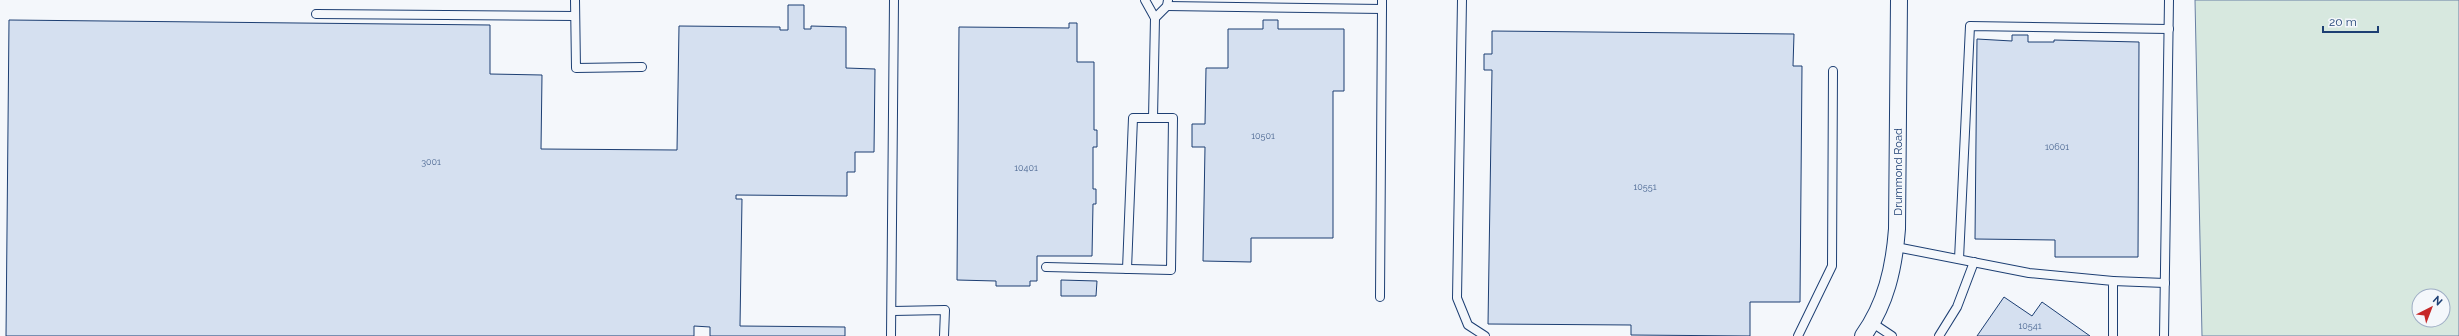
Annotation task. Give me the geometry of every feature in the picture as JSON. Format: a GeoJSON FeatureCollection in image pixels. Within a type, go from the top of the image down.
{"type":"FeatureCollection","features":[{"type":"Feature","properties":{"kind":"street","name":"Drummond Road"},"geometry":{"type":"LineString","coordinates":[[1863,336],[1882,301],[1891,274],[1896,247],[1899,0]]}},
{"type":"Feature","properties":{"kind":"lane"},"geometry":{"type":"LineString","coordinates":[[575,0],[576,68],[642,67]]}},
{"type":"Feature","properties":{"kind":"lane"},"geometry":{"type":"LineString","coordinates":[[892,336],[894,0]]}},
{"type":"Feature","properties":{"kind":"lane"},"geometry":{"type":"LineString","coordinates":[[1145,0],[1155,18],[1153,118]]}},
{"type":"Feature","properties":{"kind":"lane"},"geometry":{"type":"LineString","coordinates":[[1380,297],[1382,0]]}},
{"type":"Feature","properties":{"kind":"lane"},"geometry":{"type":"LineString","coordinates":[[1462,0],[1457,298],[1468,325],[1485,336]]}},
{"type":"Feature","properties":{"kind":"lane"},"geometry":{"type":"LineString","coordinates":[[2164,336],[2169,0]]}},
{"type":"Feature","properties":{"kind":"lane"},"geometry":{"type":"LineString","coordinates":[[1155,18],[1167,3],[1382,9]]}},
{"type":"Feature","properties":{"kind":"lane"},"geometry":{"type":"LineString","coordinates":[[316,14],[575,16]]}},
{"type":"Feature","properties":{"kind":"lane"},"geometry":{"type":"LineString","coordinates":[[1959,259],[1970,26],[2169,29]]}},
{"type":"Feature","properties":{"kind":"lane"},"geometry":{"type":"LineString","coordinates":[[1798,336],[1832,266],[1833,71]]}},
{"type":"Feature","properties":{"kind":"lane"},"geometry":{"type":"LineString","coordinates":[[1046,267],[1128,269],[1171,270],[1173,118],[1133,118],[1128,269]]}},
{"type":"Feature","properties":{"kind":"lane"},"geometry":{"type":"LineString","coordinates":[[1896,247],[2029,273],[2113,281],[2165,283]]}},
{"type":"Feature","properties":{"kind":"lane"},"geometry":{"type":"LineString","coordinates":[[1939,336],[1957,307],[1974,262]]}},
{"type":"Feature","properties":{"kind":"lane"},"geometry":{"type":"LineString","coordinates":[[2113,281],[2113,336]]}},
{"type":"Feature","properties":{"kind":"lane"},"geometry":{"type":"LineString","coordinates":[[893,311],[945,310],[944,336]]}},
{"type":"Feature","properties":{"kind":"lane"},"geometry":{"type":"LineString","coordinates":[[1871,322],[1892,336]]}},
{"type":"Feature","properties":{"kind":"shaded area"},"geometry":{"type":"Polygon","coordinates":[[[2195,0],[2459,0],[2459,336],[2202,336],[2195,0]]]}},
{"type":"Feature","properties":{"kind":"building"},"geometry":{"type":"Polygon","coordinates":[[[788,5],[804,5],[804,29],[811,29],[811,26],[846,27],[846,68],[875,69],[874,152],[855,152],[855,172],[847,172],[847,196],[736,195],[736,199],[742,199],[740,326],[845,327],[845,336],[710,336],[710,327],[694,326],[694,336],[6,336],[9,20],[490,25],[490,74],[542,75],[541,149],[677,150],[679,26],[780,27],[780,30],[788,30],[788,5]]]}},
{"type":"Feature","properties":{"kind":"building"},"geometry":{"type":"Polygon","coordinates":[[[1263,20],[1278,20],[1278,29],[1344,29],[1344,91],[1333,91],[1333,238],[1251,238],[1251,262],[1203,261],[1205,147],[1192,147],[1192,124],[1205,124],[1206,68],[1228,68],[1228,29],[1263,29],[1263,20]]]}},
{"type":"Feature","properties":{"kind":"building"},"geometry":{"type":"Polygon","coordinates":[[[1069,23],[1077,23],[1077,62],[1094,62],[1094,130],[1097,130],[1097,147],[1093,147],[1093,189],[1096,189],[1096,204],[1093,204],[1092,256],[1037,256],[1037,281],[1030,281],[1030,286],[996,286],[996,281],[957,280],[959,27],[1069,28],[1069,23]]]}},
{"type":"Feature","properties":{"kind":"building"},"geometry":{"type":"Polygon","coordinates":[[[1492,31],[1794,34],[1793,66],[1802,66],[1800,302],[1750,302],[1750,336],[1631,335],[1631,325],[1488,324],[1492,70],[1484,70],[1484,54],[1492,54],[1492,31]]]}},
{"type":"Feature","properties":{"kind":"building"},"geometry":{"type":"Polygon","coordinates":[[[2012,35],[2028,35],[2028,42],[2054,42],[2054,40],[2139,42],[2138,257],[2055,257],[2055,240],[1975,239],[1977,39],[2012,41],[2012,35]]]}},
{"type":"Feature","properties":{"kind":"building"},"geometry":{"type":"Polygon","coordinates":[[[1061,280],[1097,281],[1096,296],[1061,296],[1061,280]]]}},
{"type":"Feature","properties":{"kind":"building"},"geometry":{"type":"Polygon","coordinates":[[[2004,297],[2032,316],[2042,302],[2090,336],[1977,336],[2004,297]]]}}]}
